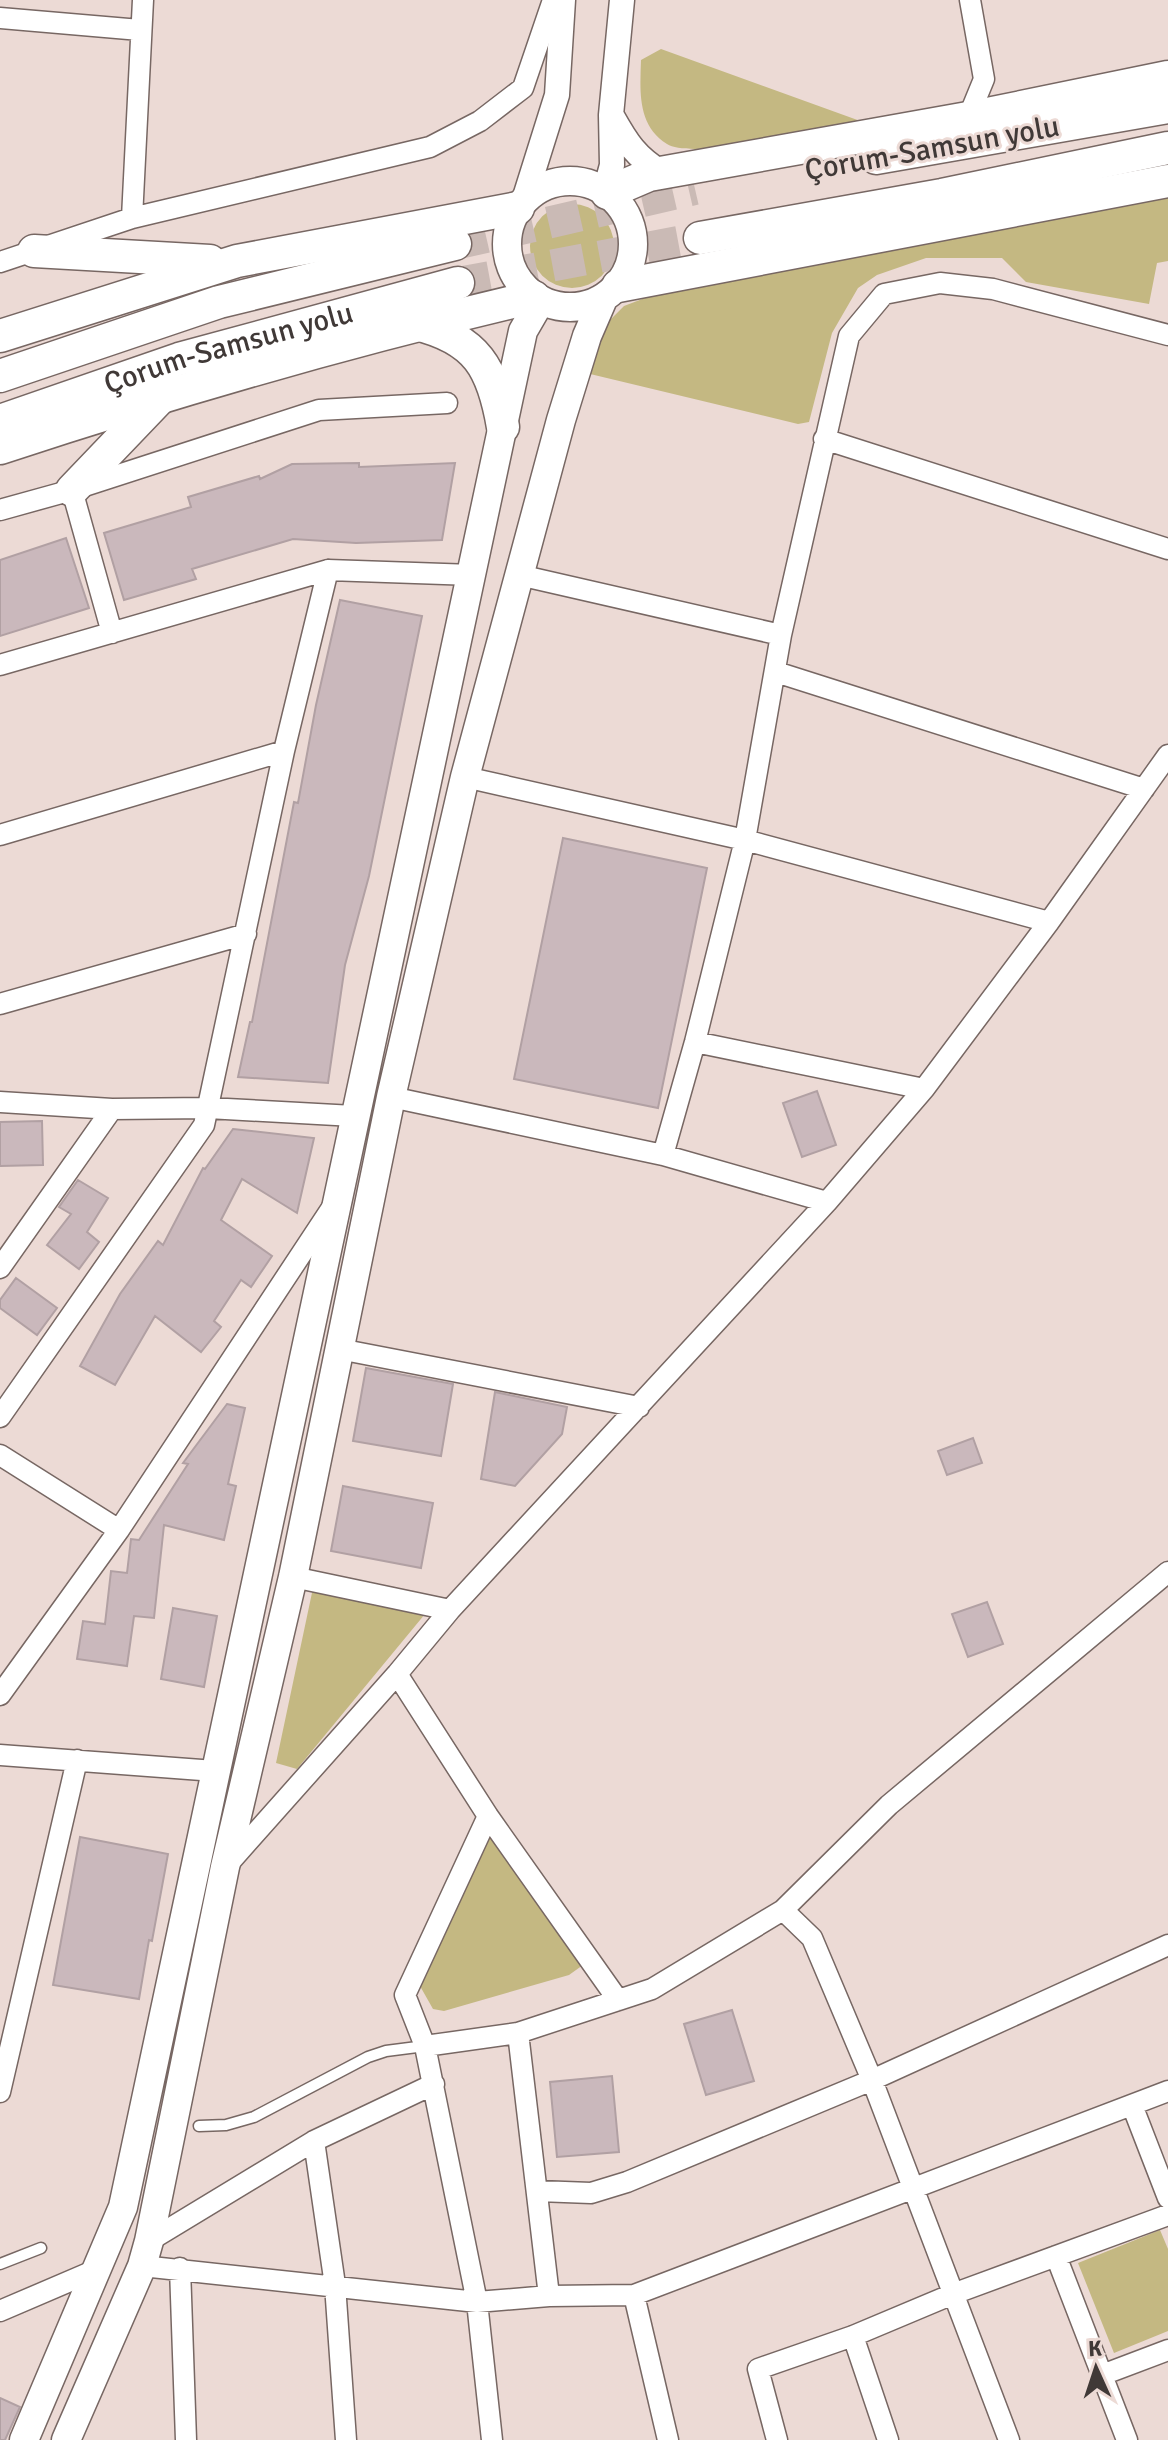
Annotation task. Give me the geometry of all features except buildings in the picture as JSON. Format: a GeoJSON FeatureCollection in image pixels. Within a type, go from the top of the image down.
{"type":"FeatureCollection","features":[{"type":"Feature","properties":{"kind":"highway"},"geometry":{"type":"LineString","coordinates":[[606,192],[649,175],[968,118],[1168,77]]}},
{"type":"Feature","properties":{"kind":"highway","name":"Çorum-Samsun yolu"},"geometry":{"type":"LineString","coordinates":[[695,189],[1168,107]]}},
{"type":"Feature","properties":{"kind":"highway","name":"Çorum-Samsun yolu"},"geometry":{"type":"LineString","coordinates":[[700,238],[942,195],[1168,148]]}},
{"type":"Feature","properties":{"kind":"highway"},"geometry":{"type":"LineString","coordinates":[[610,292],[1168,181]]}},
{"type":"Feature","properties":{"kind":"highway"},"geometry":{"type":"LineString","coordinates":[[0,336],[237,261],[521,204]]}},
{"type":"Feature","properties":{"kind":"highway","name":"Çorum-Samsun yolu"},"geometry":{"type":"LineString","coordinates":[[0,376],[219,302],[455,244]]}},
{"type":"Feature","properties":{"kind":"highway"},"geometry":{"type":"LineString","coordinates":[[34,251],[237,261]]}},
{"type":"Feature","properties":{"kind":"highway","name":"Çorum-Samsun yolu"},"geometry":{"type":"LineString","coordinates":[[0,421],[179,359],[458,283]]}},
{"type":"Feature","properties":{"kind":"highway"},"geometry":{"type":"LineString","coordinates":[[0,448],[163,395],[416,324],[537,298]]}},
{"type":"Feature","properties":{"kind":"highway"},"geometry":{"type":"LineString","coordinates":[[416,324],[439,330],[472,348],[497,391],[503,427]]}},
{"type":"Feature","properties":{"kind":"highway"},"geometry":{"type":"LineString","coordinates":[[72,490],[163,395]]}},
{"type":"Feature","properties":{"kind":"main road"},"geometry":{"type":"LineString","coordinates":[[66,2440],[145,2253],[225,1867],[293,1577],[388,1110],[465,777],[561,420],[587,336],[610,292],[629,268],[634,247],[631,225],[621,206],[606,192],[589,184],[563,182],[538,190],[521,204],[510,223],[507,256],[522,286],[537,298],[568,308],[586,306],[610,292]]}},
{"type":"Feature","properties":{"kind":"main road"},"geometry":{"type":"LineString","coordinates":[[24,2440],[123,2207],[523,331],[537,298]]}},
{"type":"Feature","properties":{"kind":"main road"},"geometry":{"type":"LineString","coordinates":[[357,1104],[388,1110]]}},
{"type":"Feature","properties":{"kind":"street"},"geometry":{"type":"LineString","coordinates":[[132,218],[143,0]]}},
{"type":"Feature","properties":{"kind":"street"},"geometry":{"type":"LineString","coordinates":[[0,262],[132,218],[430,147],[480,121],[523,88],[553,0]]}},
{"type":"Feature","properties":{"kind":"street"},"geometry":{"type":"LineString","coordinates":[[521,204],[557,95],[563,0]]}},
{"type":"Feature","properties":{"kind":"street"},"geometry":{"type":"LineString","coordinates":[[606,192],[612,165],[611,115],[622,0]]}},
{"type":"Feature","properties":{"kind":"street"},"geometry":{"type":"LineString","coordinates":[[968,118],[984,79],[970,0]]}},
{"type":"Feature","properties":{"kind":"street"},"geometry":{"type":"LineString","coordinates":[[0,18],[140,30]]}},
{"type":"Feature","properties":{"kind":"street"},"geometry":{"type":"LineString","coordinates":[[611,115],[632,149],[643,161],[662,173]]}},
{"type":"Feature","properties":{"kind":"street"},"geometry":{"type":"LineString","coordinates":[[663,1155],[695,1042],[745,840],[781,635],[849,336],[884,294],[940,283],[993,289],[1168,335]]}},
{"type":"Feature","properties":{"kind":"street"},"geometry":{"type":"LineString","coordinates":[[0,510],[72,490],[319,410],[447,403]]}},
{"type":"Feature","properties":{"kind":"street"},"geometry":{"type":"LineString","coordinates":[[824,439],[1168,549]]}},
{"type":"Feature","properties":{"kind":"street"},"geometry":{"type":"LineString","coordinates":[[72,490],[112,633]]}},
{"type":"Feature","properties":{"kind":"street"},"geometry":{"type":"LineString","coordinates":[[0,1417],[204,1125],[284,751],[328,570]]}},
{"type":"Feature","properties":{"kind":"street"},"geometry":{"type":"LineString","coordinates":[[0,665],[328,570],[473,575]]}},
{"type":"Feature","properties":{"kind":"street"},"geometry":{"type":"LineString","coordinates":[[519,575],[781,635]]}},
{"type":"Feature","properties":{"kind":"street"},"geometry":{"type":"LineString","coordinates":[[776,672],[1144,789]]}},
{"type":"Feature","properties":{"kind":"street"},"geometry":{"type":"LineString","coordinates":[[0,835],[284,751]]}},
{"type":"Feature","properties":{"kind":"street"},"geometry":{"type":"LineString","coordinates":[[225,1867],[450,1610],[827,1202],[924,1089],[1049,922],[1168,755]]}},
{"type":"Feature","properties":{"kind":"street"},"geometry":{"type":"LineString","coordinates":[[465,777],[745,840],[1049,922]]}},
{"type":"Feature","properties":{"kind":"street"},"geometry":{"type":"LineString","coordinates":[[0,1004],[246,934]]}},
{"type":"Feature","properties":{"kind":"street"},"geometry":{"type":"LineString","coordinates":[[695,1042],[924,1089]]}},
{"type":"Feature","properties":{"kind":"street"},"geometry":{"type":"LineString","coordinates":[[0,1102],[112,1109],[357,1104]]}},
{"type":"Feature","properties":{"kind":"street"},"geometry":{"type":"LineString","coordinates":[[3,1260],[112,1109]]}},
{"type":"Feature","properties":{"kind":"street"},"geometry":{"type":"LineString","coordinates":[[388,1110],[663,1155],[827,1202]]}},
{"type":"Feature","properties":{"kind":"street"},"geometry":{"type":"LineString","coordinates":[[0,1695],[119,1530],[338,1198]]}},
{"type":"Feature","properties":{"kind":"street"},"geometry":{"type":"LineString","coordinates":[[339,1349],[639,1407]]}},
{"type":"Feature","properties":{"kind":"street"},"geometry":{"type":"LineString","coordinates":[[0,1455],[119,1530]]}},
{"type":"Feature","properties":{"kind":"street"},"geometry":{"type":"LineString","coordinates":[[425,2046],[518,2033],[652,1989],[783,1910],[889,1805],[1168,1572]]}},
{"type":"Feature","properties":{"kind":"street"},"geometry":{"type":"LineString","coordinates":[[293,1577],[450,1610]]}},
{"type":"Feature","properties":{"kind":"street"},"geometry":{"type":"LineString","coordinates":[[397,1674],[488,1816],[618,2000]]}},
{"type":"Feature","properties":{"kind":"street"},"geometry":{"type":"LineString","coordinates":[[0,1755],[215,1771]]}},
{"type":"Feature","properties":{"kind":"street"},"geometry":{"type":"LineString","coordinates":[[0,2092],[77,1760]]}},
{"type":"Feature","properties":{"kind":"street"},"geometry":{"type":"LineString","coordinates":[[488,1816],[405,1995],[425,2046],[434,2084],[477,2302],[492,2440]]}},
{"type":"Feature","properties":{"kind":"street"},"geometry":{"type":"LineString","coordinates":[[783,1910],[812,1938],[872,2080],[1009,2440]]}},
{"type":"Feature","properties":{"kind":"street"},"geometry":{"type":"LineString","coordinates":[[538,2191],[591,2193],[627,2182],[872,2080],[1168,1945]]}},
{"type":"Feature","properties":{"kind":"street"},"geometry":{"type":"LineString","coordinates":[[518,2033],[549,2296]]}},
{"type":"Feature","properties":{"kind":"street"},"geometry":{"type":"LineString","coordinates":[[145,2253],[314,2141],[434,2084]]}},
{"type":"Feature","properties":{"kind":"street"},"geometry":{"type":"LineString","coordinates":[[145,2253],[180,2268],[477,2302],[549,2296],[634,2295],[1168,2091]]}},
{"type":"Feature","properties":{"kind":"street"},"geometry":{"type":"LineString","coordinates":[[1132,2105],[1168,2198]]}},
{"type":"Feature","properties":{"kind":"street"},"geometry":{"type":"LineString","coordinates":[[314,2141],[335,2285],[346,2440]]}},
{"type":"Feature","properties":{"kind":"street"},"geometry":{"type":"LineString","coordinates":[[777,2440],[758,2369],[853,2336],[953,2294],[1168,2215]]}},
{"type":"Feature","properties":{"kind":"street"},"geometry":{"type":"LineString","coordinates":[[1056,2256],[1127,2440]]}},
{"type":"Feature","properties":{"kind":"street"},"geometry":{"type":"LineString","coordinates":[[180,2268],[186,2440]]}},
{"type":"Feature","properties":{"kind":"street"},"geometry":{"type":"LineString","coordinates":[[0,2311],[98,2269]]}},
{"type":"Feature","properties":{"kind":"street"},"geometry":{"type":"LineString","coordinates":[[634,2295],[668,2440]]}},
{"type":"Feature","properties":{"kind":"street"},"geometry":{"type":"LineString","coordinates":[[853,2336],[888,2440]]}},
{"type":"Feature","properties":{"kind":"street"},"geometry":{"type":"LineString","coordinates":[[1102,2375],[1168,2350]]}},
{"type":"Feature","properties":{"kind":"lane"},"geometry":{"type":"LineString","coordinates":[[199,2126],[226,2125],[254,2117],[368,2057],[386,2051],[425,2046]]}},
{"type":"Feature","properties":{"kind":"lane"},"geometry":{"type":"LineString","coordinates":[[0,2264],[41,2248]]}},
{"type":"Feature","properties":{"kind":"shaded area"},"geometry":{"type":"Polygon","coordinates":[[[661,49],[863,122],[731,146],[704,149],[667,144],[650,127],[641,95],[641,60],[661,49]]]}},
{"type":"Feature","properties":{"kind":"shaded area"},"geometry":{"type":"Polygon","coordinates":[[[1168,194],[1168,261],[1157,263],[1149,304],[1026,282],[1002,258],[926,258],[877,275],[858,288],[832,333],[809,422],[798,424],[586,373],[610,320],[624,306],[658,293],[1168,194]]]}},
{"type":"Feature","properties":{"kind":"shaded area"},"geometry":{"type":"Polygon","coordinates":[[[572,204],[588,207],[602,216],[611,230],[614,246],[611,262],[602,276],[588,285],[572,288],[556,285],[542,276],[533,262],[530,246],[533,230],[542,216],[556,207],[572,204]]]}},
{"type":"Feature","properties":{"kind":"shaded area"},"geometry":{"type":"Polygon","coordinates":[[[313,1588],[425,1614],[297,1769],[276,1763],[313,1588]]]}},
{"type":"Feature","properties":{"kind":"shaded area"},"geometry":{"type":"Polygon","coordinates":[[[491,1836],[583,1965],[569,1975],[444,2011],[433,2009],[420,1986],[485,1843],[491,1836]]]}},
{"type":"Feature","properties":{"kind":"shaded area"},"geometry":{"type":"Polygon","coordinates":[[[1160,2230],[1168,2249],[1168,2331],[1114,2353],[1078,2263],[1160,2230]]]}},
{"type":"Feature","properties":{"kind":"tunnel"},"geometry":{"type":"LineString","coordinates":[[455,244],[695,189]]}},
{"type":"Feature","properties":{"kind":"tunnel"},"geometry":{"type":"LineString","coordinates":[[458,283],[700,238]]}}]}
